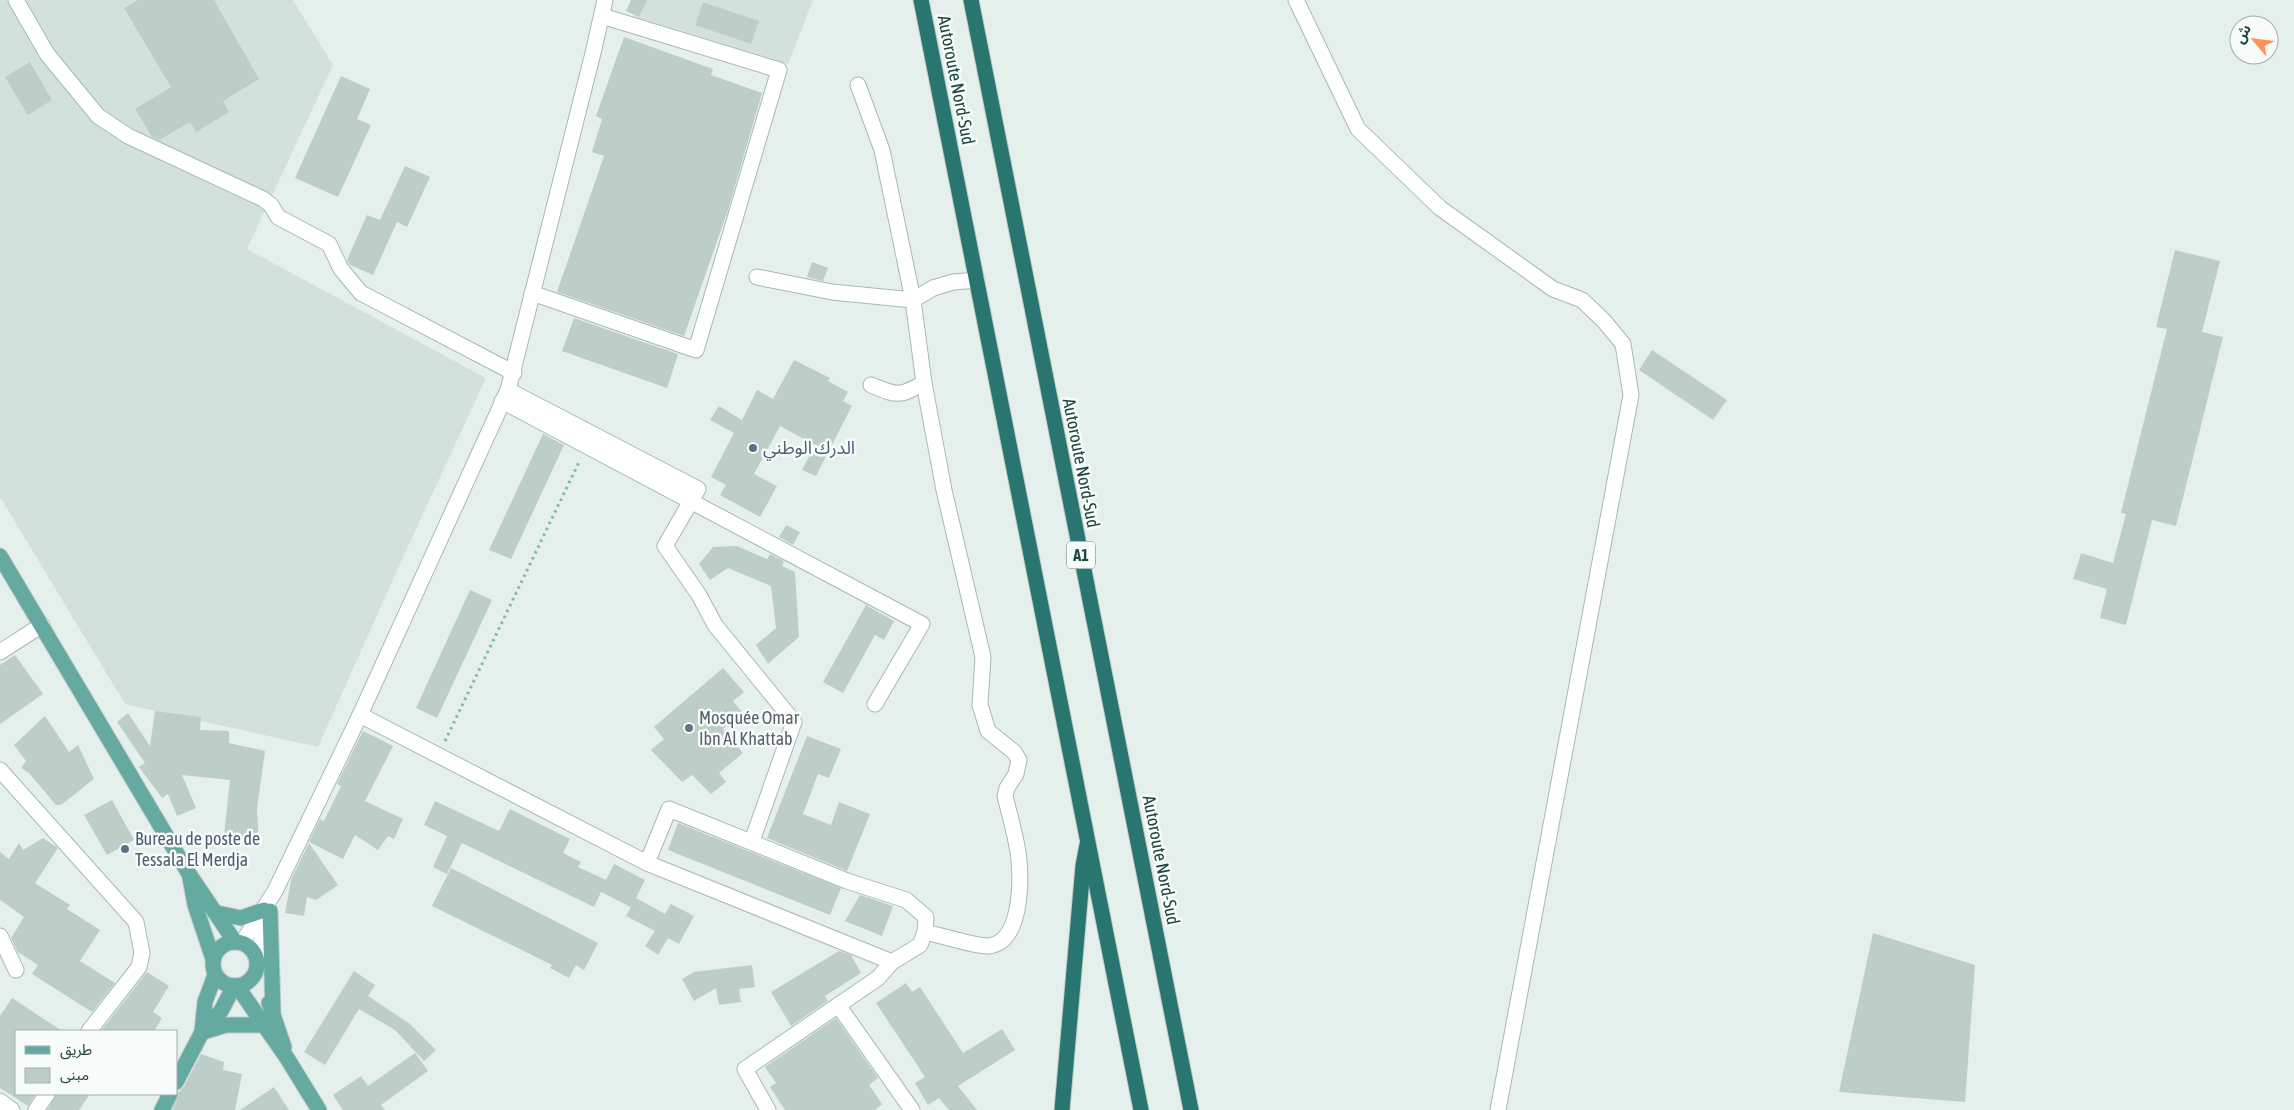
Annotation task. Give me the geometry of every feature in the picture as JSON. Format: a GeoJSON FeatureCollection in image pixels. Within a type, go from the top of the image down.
{"type":"FeatureCollection","features":[{"type":"Feature","properties":{"kind":"highway","name":"Autoroute Nord-Sud"},"geometry":{"type":"LineString","coordinates":[[921,0],[1089,839],[1141,1110]]}},
{"type":"Feature","properties":{"kind":"highway","name":"Autoroute Nord-Sud"},"geometry":{"type":"LineString","coordinates":[[971,0],[1191,1110]]}},
{"type":"Feature","properties":{"kind":"highway"},"geometry":{"type":"LineString","coordinates":[[1062,1110],[1083,866],[1089,839]]}},
{"type":"Feature","properties":{"kind":"main road"},"geometry":{"type":"LineString","coordinates":[[0,556],[189,874],[239,942],[254,952],[256,964],[287,1058]]}},
{"type":"Feature","properties":{"kind":"main road"},"geometry":{"type":"LineString","coordinates":[[189,874],[195,904],[213,959],[215,975],[205,1002],[202,1032]]}},
{"type":"Feature","properties":{"kind":"main road"},"geometry":{"type":"LineString","coordinates":[[217,912],[241,918],[267,911],[273,1012]]}},
{"type":"Feature","properties":{"kind":"main road"},"geometry":{"type":"LineString","coordinates":[[213,959],[221,946],[239,942]]}},
{"type":"Feature","properties":{"kind":"main road"},"geometry":{"type":"LineString","coordinates":[[178,1078],[202,1032],[221,1011],[235,986],[249,981],[256,964]]}},
{"type":"Feature","properties":{"kind":"main road"},"geometry":{"type":"LineString","coordinates":[[215,975],[220,981],[235,986],[287,1058],[319,1110]]}},
{"type":"Feature","properties":{"kind":"main road"},"geometry":{"type":"LineString","coordinates":[[202,1032],[226,1025],[262,1025]]}},
{"type":"Feature","properties":{"kind":"main road"},"geometry":{"type":"LineString","coordinates":[[162,1110],[170,1095]]}},
{"type":"Feature","properties":{"kind":"street"},"geometry":{"type":"LineString","coordinates":[[16,0],[47,54],[98,116],[128,136],[263,199],[271,205],[278,218],[329,244],[341,269],[361,293],[514,373]]}},
{"type":"Feature","properties":{"kind":"street"},"geometry":{"type":"LineString","coordinates":[[256,964],[267,911],[275,892],[360,714],[514,373],[605,0]]}},
{"type":"Feature","properties":{"kind":"street"},"geometry":{"type":"LineString","coordinates":[[1296,0],[1358,129],[1440,208],[1553,288],[1582,300],[1623,344],[1631,395],[1498,1110]]}},
{"type":"Feature","properties":{"kind":"street"},"geometry":{"type":"LineString","coordinates":[[532,293],[696,350],[779,70],[602,16]]}},
{"type":"Feature","properties":{"kind":"street"},"geometry":{"type":"LineString","coordinates":[[858,85],[882,150],[913,300],[924,383],[944,490],[983,658],[980,705],[988,731],[1014,752],[1019,765],[1016,774],[1006,788],[1005,796],[1019,860],[1017,919],[1001,943],[987,946],[925,932]]}},
{"type":"Feature","properties":{"kind":"street"},"geometry":{"type":"LineString","coordinates":[[757,277],[832,292],[913,300],[932,288],[953,282],[977,280]]}},
{"type":"Feature","properties":{"kind":"street"},"geometry":{"type":"LineString","coordinates":[[871,385],[891,393],[903,394],[924,383]]}},
{"type":"Feature","properties":{"kind":"street"},"geometry":{"type":"LineString","coordinates":[[505,396],[587,445],[922,624],[875,704]]}},
{"type":"Feature","properties":{"kind":"street"},"geometry":{"type":"LineString","coordinates":[[505,396],[698,489],[690,499],[665,546],[699,595],[715,625],[794,722],[752,841]]}},
{"type":"Feature","properties":{"kind":"street"},"geometry":{"type":"LineString","coordinates":[[0,652],[42,626]]}},
{"type":"Feature","properties":{"kind":"street"},"geometry":{"type":"LineString","coordinates":[[360,714],[647,863],[892,962]]}},
{"type":"Feature","properties":{"kind":"street"},"geometry":{"type":"LineString","coordinates":[[0,770],[136,922],[142,953],[139,967],[91,1030]]}},
{"type":"Feature","properties":{"kind":"street"},"geometry":{"type":"LineString","coordinates":[[647,863],[669,808],[848,881],[906,900],[926,917],[925,932],[920,945],[892,962],[878,978],[745,1069],[768,1110]]}},
{"type":"Feature","properties":{"kind":"street"},"geometry":{"type":"LineString","coordinates":[[239,942],[267,911]]}},
{"type":"Feature","properties":{"kind":"street"},"geometry":{"type":"LineString","coordinates":[[0,936],[16,970]]}},
{"type":"Feature","properties":{"kind":"street"},"geometry":{"type":"LineString","coordinates":[[838,1005],[912,1110]]}},
{"type":"Feature","properties":{"kind":"street"},"geometry":{"type":"LineString","coordinates":[[36,1110],[46,1095]]}},
{"type":"Feature","properties":{"kind":"street"},"geometry":{"type":"LineString","coordinates":[[0,1101],[12,1110]]}},
{"type":"Feature","properties":{"kind":"path"},"geometry":{"type":"LineString","coordinates":[[438,755],[587,445]]}},
{"type":"Feature","properties":{"kind":"shaded area"},"geometry":{"type":"Polygon","coordinates":[[[0,0],[293,0],[333,65],[247,249],[486,378],[318,747],[125,704],[0,497],[0,0]]]}},
{"type":"Feature","properties":{"kind":"shaded area"},"geometry":{"type":"Polygon","coordinates":[[[638,0],[813,0],[788,64],[633,16],[638,0]]]}},
{"type":"Feature","properties":{"kind":"building"},"geometry":{"type":"Polygon","coordinates":[[[138,0],[214,0],[259,79],[223,101],[229,112],[196,132],[190,122],[159,140],[152,137],[135,109],[171,87],[124,8],[138,0]]]}},
{"type":"Feature","properties":{"kind":"building"},"geometry":{"type":"Polygon","coordinates":[[[631,0],[647,0],[639,17],[626,11],[631,0]]]}},
{"type":"Feature","properties":{"kind":"building"},"geometry":{"type":"Polygon","coordinates":[[[703,2],[759,21],[751,44],[695,25],[703,2]]]}},
{"type":"Feature","properties":{"kind":"building"},"geometry":{"type":"Polygon","coordinates":[[[624,37],[713,69],[711,75],[762,93],[728,210],[684,336],[557,292],[604,156],[592,152],[602,119],[596,116],[624,37]]]}},
{"type":"Feature","properties":{"kind":"building"},"geometry":{"type":"Polygon","coordinates":[[[30,62],[52,100],[28,115],[5,77],[30,62]]]}},
{"type":"Feature","properties":{"kind":"building"},"geometry":{"type":"Polygon","coordinates":[[[341,76],[370,89],[357,119],[371,125],[338,197],[295,178],[341,76]]]}},
{"type":"Feature","properties":{"kind":"building"},"geometry":{"type":"Polygon","coordinates":[[[405,166],[430,177],[407,227],[397,222],[373,275],[350,265],[347,260],[367,215],[380,220],[405,166]]]}},
{"type":"Feature","properties":{"kind":"building"},"geometry":{"type":"Polygon","coordinates":[[[2175,250],[2220,261],[2202,332],[2223,337],[2176,526],[2152,520],[2126,625],[2100,618],[2107,589],[2073,579],[2081,553],[2113,563],[2126,514],[2121,513],[2167,329],[2156,327],[2175,250]]]}},
{"type":"Feature","properties":{"kind":"building"},"geometry":{"type":"Polygon","coordinates":[[[812,262],[828,268],[823,281],[807,277],[812,262]]]}},
{"type":"Feature","properties":{"kind":"building"},"geometry":{"type":"Polygon","coordinates":[[[574,318],[678,354],[667,388],[562,351],[574,318]]]}},
{"type":"Feature","properties":{"kind":"building"},"geometry":{"type":"Polygon","coordinates":[[[1652,350],[1727,400],[1713,420],[1639,370],[1652,350]]]}},
{"type":"Feature","properties":{"kind":"building"},"geometry":{"type":"Polygon","coordinates":[[[794,360],[830,378],[828,381],[848,392],[843,401],[852,406],[816,476],[802,470],[815,445],[780,426],[754,474],[777,486],[760,517],[720,495],[726,485],[711,477],[734,433],[710,420],[719,406],[742,420],[757,390],[773,399],[794,360]]]}},
{"type":"Feature","properties":{"kind":"building"},"geometry":{"type":"Polygon","coordinates":[[[543,434],[564,445],[511,559],[489,550],[543,434]]]}},
{"type":"Feature","properties":{"kind":"building"},"geometry":{"type":"Polygon","coordinates":[[[786,525],[800,532],[793,545],[779,537],[786,525]]]}},
{"type":"Feature","properties":{"kind":"building"},"geometry":{"type":"Polygon","coordinates":[[[737,546],[767,559],[770,554],[784,561],[782,566],[795,572],[799,637],[768,664],[756,645],[776,628],[771,586],[728,568],[710,580],[699,564],[713,547],[737,546]]]}},
{"type":"Feature","properties":{"kind":"building"},"geometry":{"type":"Polygon","coordinates":[[[470,590],[492,600],[437,718],[416,708],[470,590]]]}},
{"type":"Feature","properties":{"kind":"building"},"geometry":{"type":"Polygon","coordinates":[[[866,605],[894,621],[884,640],[875,635],[843,693],[823,682],[866,605]]]}},
{"type":"Feature","properties":{"kind":"building"},"geometry":{"type":"Polygon","coordinates":[[[15,655],[43,694],[0,724],[0,665],[15,655]]]}},
{"type":"Feature","properties":{"kind":"building","name":"Mosquée Omar Ibn Al Khattab"},"geometry":{"type":"Polygon","coordinates":[[[723,668],[744,692],[733,701],[742,712],[723,729],[743,753],[719,773],[726,782],[711,794],[692,775],[682,782],[651,750],[664,739],[654,727],[723,668]]]}},
{"type":"Feature","properties":{"kind":"building"},"geometry":{"type":"Polygon","coordinates":[[[155,711],[201,717],[200,730],[229,731],[229,743],[265,751],[257,809],[259,843],[223,845],[230,780],[182,775],[196,808],[177,816],[168,794],[162,798],[139,767],[145,763],[117,722],[128,713],[150,746],[155,711]]]}},
{"type":"Feature","properties":{"kind":"building"},"geometry":{"type":"Polygon","coordinates":[[[45,716],[69,752],[78,745],[94,779],[61,805],[56,805],[29,773],[21,768],[26,761],[14,745],[45,716]]]}},
{"type":"Feature","properties":{"kind":"building"},"geometry":{"type":"Polygon","coordinates":[[[363,731],[393,746],[365,801],[403,819],[394,839],[388,836],[378,850],[355,835],[343,859],[309,842],[320,819],[324,821],[341,786],[337,784],[363,731]]]}},
{"type":"Feature","properties":{"kind":"building"},"geometry":{"type":"Polygon","coordinates":[[[807,736],[841,749],[829,778],[818,774],[803,814],[831,825],[839,802],[870,814],[847,871],[767,838],[807,736]]]}},
{"type":"Feature","properties":{"kind":"building"},"geometry":{"type":"Polygon","coordinates":[[[112,800],[134,840],[107,855],[84,815],[112,800]]]}},
{"type":"Feature","properties":{"kind":"building"},"geometry":{"type":"Polygon","coordinates":[[[435,801],[499,831],[510,809],[570,839],[563,853],[581,862],[578,867],[606,880],[614,864],[645,880],[636,898],[665,914],[671,904],[694,916],[679,944],[668,938],[658,955],[645,946],[655,931],[626,916],[631,907],[601,892],[594,907],[462,843],[447,874],[433,867],[447,836],[424,825],[435,801]]]}},
{"type":"Feature","properties":{"kind":"building"},"geometry":{"type":"Polygon","coordinates":[[[678,823],[841,888],[830,915],[668,850],[678,823]]]}},
{"type":"Feature","properties":{"kind":"building"},"geometry":{"type":"Polygon","coordinates":[[[43,838],[58,848],[35,883],[70,905],[67,909],[100,930],[80,961],[115,983],[92,1012],[32,974],[38,965],[18,952],[11,938],[24,917],[0,900],[0,852],[9,859],[19,843],[23,850],[43,838]]]}},
{"type":"Feature","properties":{"kind":"building"},"geometry":{"type":"Polygon","coordinates":[[[309,843],[338,885],[316,900],[307,897],[304,916],[285,913],[291,880],[309,843]]]}},
{"type":"Feature","properties":{"kind":"building"},"geometry":{"type":"Polygon","coordinates":[[[451,868],[598,943],[584,970],[576,965],[569,978],[550,968],[552,965],[432,906],[451,868]]]}},
{"type":"Feature","properties":{"kind":"building"},"geometry":{"type":"Polygon","coordinates":[[[860,895],[893,906],[882,936],[845,921],[860,895]]]}},
{"type":"Feature","properties":{"kind":"building"},"geometry":{"type":"Polygon","coordinates":[[[1873,933],[1975,965],[1965,1102],[1839,1092],[1873,933]]]}},
{"type":"Feature","properties":{"kind":"building"},"geometry":{"type":"Polygon","coordinates":[[[839,951],[851,955],[861,973],[825,996],[828,1001],[791,1026],[771,992],[839,951]]]}},
{"type":"Feature","properties":{"kind":"building"},"geometry":{"type":"Polygon","coordinates":[[[752,965],[755,987],[739,989],[741,1002],[719,1005],[716,988],[694,1001],[682,979],[694,972],[752,965]]]}},
{"type":"Feature","properties":{"kind":"building"},"geometry":{"type":"Polygon","coordinates":[[[354,971],[375,985],[368,996],[410,1024],[436,1050],[424,1061],[395,1030],[359,1009],[325,1065],[304,1052],[354,971]]]}},
{"type":"Feature","properties":{"kind":"building"},"geometry":{"type":"Polygon","coordinates":[[[147,972],[169,986],[153,1012],[162,1018],[155,1030],[102,1030],[147,972]]]}},
{"type":"Feature","properties":{"kind":"building"},"geometry":{"type":"Polygon","coordinates":[[[906,983],[912,992],[920,987],[963,1053],[1002,1029],[1015,1050],[958,1086],[977,1110],[949,1110],[939,1098],[928,1105],[915,1083],[925,1077],[876,1003],[906,983]]]}},
{"type":"Feature","properties":{"kind":"building"},"geometry":{"type":"Polygon","coordinates":[[[12,998],[60,1030],[15,1030],[15,1095],[35,1095],[28,1106],[0,1088],[0,1016],[12,998]]]}},
{"type":"Feature","properties":{"kind":"building"},"geometry":{"type":"Polygon","coordinates":[[[836,1018],[878,1078],[869,1085],[882,1104],[875,1110],[785,1110],[770,1087],[776,1083],[765,1067],[836,1018]]]}},
{"type":"Feature","properties":{"kind":"building"},"geometry":{"type":"Polygon","coordinates":[[[415,1053],[428,1071],[381,1105],[385,1110],[343,1110],[333,1095],[361,1076],[368,1086],[415,1053]]]}},
{"type":"Feature","properties":{"kind":"building"},"geometry":{"type":"Polygon","coordinates":[[[201,1054],[224,1062],[223,1070],[242,1074],[235,1110],[172,1110],[179,1092],[201,1054]]]}},
{"type":"Feature","properties":{"kind":"building"},"geometry":{"type":"Polygon","coordinates":[[[274,1087],[289,1110],[240,1110],[274,1087]]]}},
{"type":"Feature","properties":{"kind":"building"},"geometry":{"type":"Polygon","coordinates":[[[55,1095],[89,1095],[79,1110],[47,1110],[55,1095]]]}},
{"type":"Feature","properties":{"kind":"place","name":"الدرك الوطني"},"geometry":{"type":"Point","coordinates":[753,448]}},
{"type":"Feature","properties":{"kind":"place","name":"Mosquée Omar Ibn Al Khattab"},"geometry":{"type":"Point","coordinates":[689,728]}},
{"type":"Feature","properties":{"kind":"place","name":"Bureau de poste de Tessala El Merdja"},"geometry":{"type":"Point","coordinates":[125,849]}}]}
